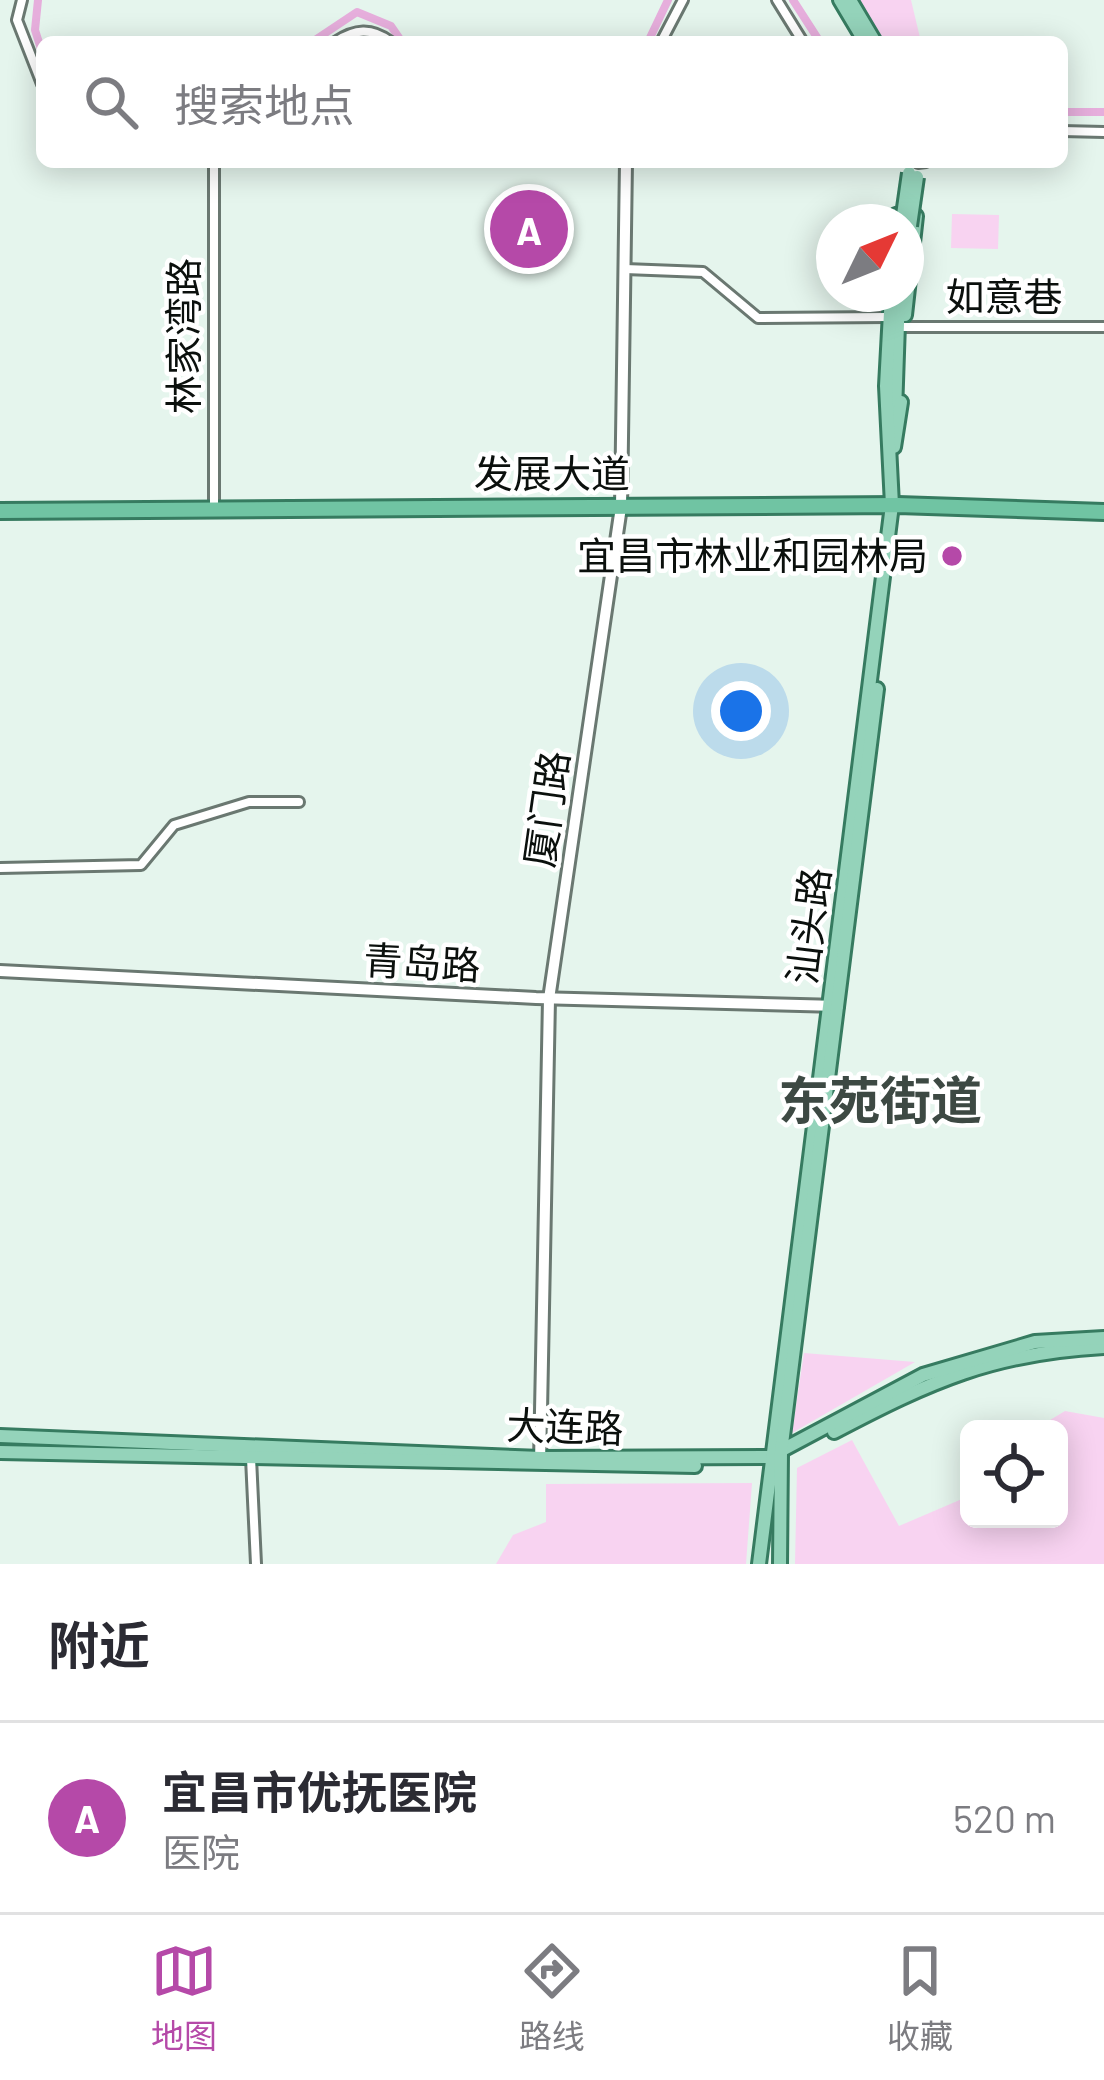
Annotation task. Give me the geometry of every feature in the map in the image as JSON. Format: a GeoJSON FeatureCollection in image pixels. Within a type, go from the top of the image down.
{"type":"FeatureCollection","features":[{"type":"Feature","properties":{"kind":"highway","name":"发展大道"},"geometry":{"type":"LineString","coordinates":[[0,507],[895,500],[1104,507]]}},
{"type":"Feature","properties":{"kind":"main road"},"geometry":{"type":"LineString","coordinates":[[840,0],[861,36]]}},
{"type":"Feature","properties":{"kind":"main road"},"geometry":{"type":"LineString","coordinates":[[850,0],[871,36]]}},
{"type":"Feature","properties":{"kind":"main road"},"geometry":{"type":"LineString","coordinates":[[907,204],[916,168]]}},
{"type":"Feature","properties":{"kind":"main road","name":"汕头路"},"geometry":{"type":"LineString","coordinates":[[888,312],[895,500]]}},
{"type":"Feature","properties":{"kind":"main road","name":"汕头路"},"geometry":{"type":"LineString","coordinates":[[759,1564],[835,1006],[895,500],[892,312]]}},
{"type":"Feature","properties":{"kind":"main road"},"geometry":{"type":"LineString","coordinates":[[894,447],[901,426],[904,312]]}},
{"type":"Feature","properties":{"kind":"main road","name":"大连路"},"geometry":{"type":"LineString","coordinates":[[0,1452],[251,1460],[775,1459],[929,1382],[1040,1351],[1104,1343]]}},
{"type":"Feature","properties":{"kind":"main road","name":"大连路"},"geometry":{"type":"LineString","coordinates":[[0,1436],[250,1444],[540,1462]]}},
{"type":"Feature","properties":{"kind":"main road","name":"汕头路"},"geometry":{"type":"LineString","coordinates":[[775,1459],[780,1564]]}},
{"type":"Feature","properties":{"kind":"street"},"geometry":{"type":"LineString","coordinates":[[22,0],[17,20],[36,69]]}},
{"type":"Feature","properties":{"kind":"street"},"geometry":{"type":"LineString","coordinates":[[664,36],[683,0]]}},
{"type":"Feature","properties":{"kind":"street"},"geometry":{"type":"LineString","coordinates":[[776,0],[799,36]]}},
{"type":"Feature","properties":{"kind":"street"},"geometry":{"type":"LineString","coordinates":[[344,36],[370,30],[380,36]]}},
{"type":"Feature","properties":{"kind":"street"},"geometry":{"type":"LineString","coordinates":[[1068,131],[1104,132]]}},
{"type":"Feature","properties":{"kind":"street","name":"林家湾路"},"geometry":{"type":"LineString","coordinates":[[214,168],[214,506]]}},
{"type":"Feature","properties":{"kind":"street","name":"厦门路"},"geometry":{"type":"LineString","coordinates":[[540,1462],[550,999],[620,503],[626,168]]}},
{"type":"Feature","properties":{"kind":"street"},"geometry":{"type":"LineString","coordinates":[[626,269],[703,272],[758,318],[887,316]]}},
{"type":"Feature","properties":{"kind":"street","name":"如意巷"},"geometry":{"type":"LineString","coordinates":[[904,327],[1104,327]]}},
{"type":"Feature","properties":{"kind":"street"},"geometry":{"type":"LineString","coordinates":[[0,868],[141,865],[174,825],[249,802],[299,802]]}},
{"type":"Feature","properties":{"kind":"street","name":"青岛路"},"geometry":{"type":"LineString","coordinates":[[0,971],[550,999],[835,1006]]}},
{"type":"Feature","properties":{"kind":"street"},"geometry":{"type":"LineString","coordinates":[[250,1444],[256,1564]]}},
{"type":"Feature","properties":{"kind":"shaded area"},"geometry":{"type":"Polygon","coordinates":[[[860,0],[911,0],[920,36],[881,36],[860,0]]]}},
{"type":"Feature","properties":{"kind":"shaded area"},"geometry":{"type":"Polygon","coordinates":[[[952,214],[999,215],[998,249],[951,248],[952,214]]]}},
{"type":"Feature","properties":{"kind":"shaded area"},"geometry":{"type":"Polygon","coordinates":[[[804,1353],[915,1362],[792,1433],[804,1353]]]}},
{"type":"Feature","properties":{"kind":"shaded area"},"geometry":{"type":"Polygon","coordinates":[[[1065,1411],[1104,1418],[1104,1564],[795,1564],[797,1468],[852,1440],[899,1526],[960,1500],[960,1528],[1068,1528],[1068,1420],[1050,1420],[1065,1411]]]}},
{"type":"Feature","properties":{"kind":"shaded area"},"geometry":{"type":"Polygon","coordinates":[[[752,1483],[746,1564],[496,1564],[513,1535],[546,1522],[546,1484],[752,1483]]]}},
{"type":"Feature","properties":{"kind":"waterway"},"geometry":{"type":"LineString","coordinates":[[37,36],[38,0]]}},
{"type":"Feature","properties":{"kind":"waterway"},"geometry":{"type":"LineString","coordinates":[[651,36],[668,0]]}},
{"type":"Feature","properties":{"kind":"waterway"},"geometry":{"type":"LineString","coordinates":[[793,0],[816,36]]}},
{"type":"Feature","properties":{"kind":"waterway"},"geometry":{"type":"LineString","coordinates":[[321,36],[357,12],[391,26],[398,36]]}},
{"type":"Feature","properties":{"kind":"waterway"},"geometry":{"type":"LineString","coordinates":[[1068,112],[1104,112]]}},
{"type":"Feature","properties":{"kind":"place","name":"宜昌市优抚医院"},"geometry":{"type":"Point","coordinates":[529,229]}},
{"type":"Feature","properties":{"kind":"place","name":"宜昌市林业和园林局"},"geometry":{"type":"Point","coordinates":[952,556]}},
{"type":"Feature","properties":{"kind":"district","name":"东苑街道"},"geometry":{"type":"Point","coordinates":[880,1101]}}]}
